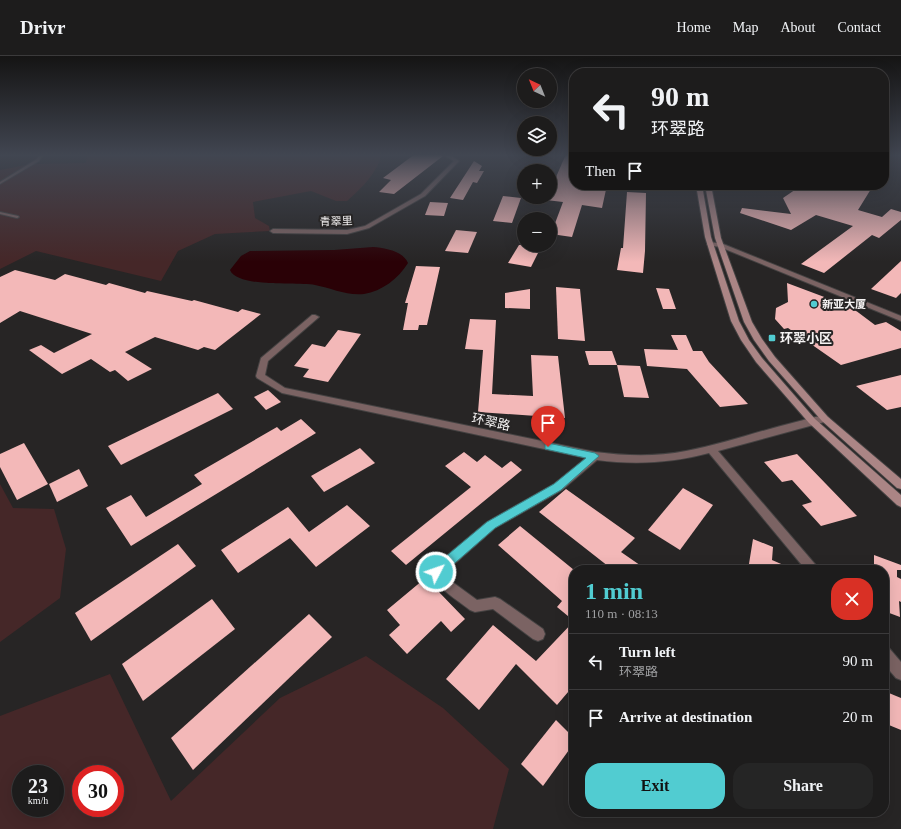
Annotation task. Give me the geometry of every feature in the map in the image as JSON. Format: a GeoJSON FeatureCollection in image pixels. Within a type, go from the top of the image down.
{"type":"FeatureCollection","features":[{"type":"Feature","properties":{"kind":"main road"},"geometry":{"type":"LineString","coordinates":[[700,190],[710,244],[735,321],[745,340],[759,360],[812,421],[901,502]]}},
{"type":"Feature","properties":{"kind":"main road"},"geometry":{"type":"LineString","coordinates":[[709,190],[721,245],[748,322],[758,340],[772,360],[825,419],[901,485]]}},
{"type":"Feature","properties":{"kind":"street","name":"青翠里"},"geometry":{"type":"LineString","coordinates":[[273,231],[347,232],[374,225],[423,195],[428,190]]}},
{"type":"Feature","properties":{"kind":"street"},"geometry":{"type":"LineString","coordinates":[[710,244],[721,245],[901,319]]}},
{"type":"Feature","properties":{"kind":"street","name":"环翠路"},"geometry":{"type":"LineString","coordinates":[[315,317],[264,360],[260,376],[282,390],[595,456],[620,459],[664,459],[711,449],[812,421],[825,419]]}},
{"type":"Feature","properties":{"kind":"street"},"geometry":{"type":"LineString","coordinates":[[711,449],[810,565]]}},
{"type":"Feature","properties":{"kind":"street"},"geometry":{"type":"LineString","coordinates":[[538,634],[495,603],[475,606],[447,585],[436,572],[491,525],[558,487],[595,456]]}},
{"type":"Feature","properties":{"kind":"street"},"geometry":{"type":"LineString","coordinates":[[889,659],[901,673]]}},
{"type":"Feature","properties":{"kind":"lane"},"geometry":{"type":"LineString","coordinates":[[0,213],[17,218]]}},
{"type":"Feature","properties":{"kind":"shaded area"},"geometry":{"type":"Polygon","coordinates":[[[0,190],[359,190],[347,201],[336,201],[311,191],[253,202],[255,218],[269,226],[270,231],[215,234],[178,251],[161,281],[36,251],[0,269],[0,190]]]}},
{"type":"Feature","properties":{"kind":"shaded area"},"geometry":{"type":"Polygon","coordinates":[[[373,247],[388,249],[398,253],[406,259],[408,263],[404,269],[389,283],[377,290],[364,294],[345,293],[307,284],[269,283],[244,280],[235,276],[230,270],[241,256],[250,251],[334,250],[373,247]]]}},
{"type":"Feature","properties":{"kind":"shaded area"},"geometry":{"type":"Polygon","coordinates":[[[0,484],[13,508],[54,509],[66,549],[60,598],[0,642],[0,484]]]}},
{"type":"Feature","properties":{"kind":"shaded area"},"geometry":{"type":"Polygon","coordinates":[[[366,656],[443,708],[509,769],[493,829],[0,829],[0,716],[110,674],[171,801],[280,698],[366,656]]]}},
{"type":"Feature","properties":{"kind":"building"},"geometry":{"type":"Polygon","coordinates":[[[381,190],[399,190],[394,194],[379,192],[381,190]]]}},
{"type":"Feature","properties":{"kind":"building"},"geometry":{"type":"Polygon","coordinates":[[[455,190],[469,190],[463,200],[450,198],[455,190]]]}},
{"type":"Feature","properties":{"kind":"building"},"geometry":{"type":"Polygon","coordinates":[[[557,190],[606,190],[602,208],[582,205],[572,237],[557,235],[557,218],[563,202],[557,201],[557,190]]]}},
{"type":"Feature","properties":{"kind":"building"},"geometry":{"type":"Polygon","coordinates":[[[795,190],[870,190],[858,210],[882,217],[891,209],[901,212],[901,220],[879,238],[872,235],[824,273],[801,264],[853,226],[816,215],[791,230],[740,213],[742,208],[791,214],[783,198],[795,190]]]}},
{"type":"Feature","properties":{"kind":"building"},"geometry":{"type":"Polygon","coordinates":[[[627,192],[646,193],[643,273],[617,270],[621,248],[623,248],[627,192]]]}},
{"type":"Feature","properties":{"kind":"building"},"geometry":{"type":"Polygon","coordinates":[[[503,196],[517,198],[517,204],[519,204],[512,223],[493,221],[503,196]]]}},
{"type":"Feature","properties":{"kind":"building"},"geometry":{"type":"Polygon","coordinates":[[[430,202],[448,203],[444,216],[425,215],[430,202]]]}},
{"type":"Feature","properties":{"kind":"building"},"geometry":{"type":"Polygon","coordinates":[[[456,230],[477,232],[468,253],[445,251],[456,230]]]}},
{"type":"Feature","properties":{"kind":"building"},"geometry":{"type":"Polygon","coordinates":[[[517,248],[517,252],[538,252],[531,267],[508,263],[517,248]]]}},
{"type":"Feature","properties":{"kind":"building"},"geometry":{"type":"Polygon","coordinates":[[[901,261],[901,293],[896,298],[871,289],[901,261]]]}},
{"type":"Feature","properties":{"kind":"building"},"geometry":{"type":"Polygon","coordinates":[[[416,266],[440,267],[427,325],[419,325],[418,330],[403,330],[408,303],[405,303],[416,266]]]}},
{"type":"Feature","properties":{"kind":"building"},"geometry":{"type":"Polygon","coordinates":[[[15,270],[55,280],[65,274],[106,285],[109,283],[145,293],[147,291],[192,301],[194,300],[238,312],[242,309],[261,314],[215,350],[204,347],[198,350],[155,337],[125,352],[152,369],[128,381],[115,370],[110,372],[91,359],[62,374],[29,350],[41,345],[54,353],[92,334],[20,311],[0,323],[0,277],[15,270]]]}},
{"type":"Feature","properties":{"kind":"building"},"geometry":{"type":"Polygon","coordinates":[[[787,283],[851,307],[875,325],[886,322],[901,331],[901,348],[841,365],[788,328],[784,329],[775,319],[776,308],[788,302],[787,283]]]}},
{"type":"Feature","properties":{"kind":"building"},"geometry":{"type":"Polygon","coordinates":[[[556,287],[580,289],[585,341],[558,339],[556,287]]]}},
{"type":"Feature","properties":{"kind":"building"},"geometry":{"type":"Polygon","coordinates":[[[656,288],[669,289],[676,309],[663,309],[656,288]]]}},
{"type":"Feature","properties":{"kind":"building"},"geometry":{"type":"Polygon","coordinates":[[[530,289],[530,309],[505,308],[505,293],[530,289]]]}},
{"type":"Feature","properties":{"kind":"building"},"geometry":{"type":"Polygon","coordinates":[[[470,319],[496,320],[492,394],[533,396],[531,355],[558,356],[565,418],[478,412],[483,350],[465,349],[470,319]]]}},
{"type":"Feature","properties":{"kind":"building"},"geometry":{"type":"Polygon","coordinates":[[[338,330],[361,334],[328,382],[303,377],[309,369],[294,366],[312,344],[325,347],[338,330]]]}},
{"type":"Feature","properties":{"kind":"building"},"geometry":{"type":"Polygon","coordinates":[[[671,335],[686,335],[693,351],[702,351],[709,362],[748,404],[720,407],[687,369],[647,366],[644,349],[678,350],[671,335]]]}},
{"type":"Feature","properties":{"kind":"building"},"geometry":{"type":"Polygon","coordinates":[[[585,351],[612,351],[617,365],[589,365],[585,351]]]}},
{"type":"Feature","properties":{"kind":"building"},"geometry":{"type":"Polygon","coordinates":[[[617,365],[640,366],[649,398],[624,397],[617,365]]]}},
{"type":"Feature","properties":{"kind":"building"},"geometry":{"type":"Polygon","coordinates":[[[901,375],[901,407],[887,410],[856,386],[901,375]]]}},
{"type":"Feature","properties":{"kind":"building"},"geometry":{"type":"Polygon","coordinates":[[[268,390],[281,402],[266,410],[254,397],[268,390]]]}},
{"type":"Feature","properties":{"kind":"building"},"geometry":{"type":"Polygon","coordinates":[[[218,393],[233,409],[121,465],[108,446],[218,393]]]}},
{"type":"Feature","properties":{"kind":"building"},"geometry":{"type":"Polygon","coordinates":[[[301,419],[316,433],[131,546],[106,508],[131,495],[146,517],[202,484],[194,475],[277,427],[281,431],[301,419]]]}},
{"type":"Feature","properties":{"kind":"building"},"geometry":{"type":"Polygon","coordinates":[[[24,443],[48,484],[17,500],[0,467],[0,454],[24,443]]]}},
{"type":"Feature","properties":{"kind":"building"},"geometry":{"type":"Polygon","coordinates":[[[360,448],[375,463],[324,492],[311,476],[360,448]]]}},
{"type":"Feature","properties":{"kind":"building"},"geometry":{"type":"Polygon","coordinates":[[[464,452],[477,462],[485,455],[502,468],[511,461],[522,470],[406,565],[391,551],[471,487],[445,466],[464,452]]]}},
{"type":"Feature","properties":{"kind":"building"},"geometry":{"type":"Polygon","coordinates":[[[797,454],[857,516],[821,526],[802,505],[812,502],[792,480],[782,482],[764,462],[797,454]]]}},
{"type":"Feature","properties":{"kind":"building"},"geometry":{"type":"Polygon","coordinates":[[[79,469],[88,486],[57,502],[49,484],[79,469]]]}},
{"type":"Feature","properties":{"kind":"building"},"geometry":{"type":"Polygon","coordinates":[[[683,488],[713,505],[680,550],[648,530],[683,488]]]}},
{"type":"Feature","properties":{"kind":"building"},"geometry":{"type":"Polygon","coordinates":[[[566,489],[635,538],[621,552],[640,565],[607,565],[539,512],[566,489]]]}},
{"type":"Feature","properties":{"kind":"building"},"geometry":{"type":"Polygon","coordinates":[[[347,505],[370,526],[316,567],[290,538],[238,573],[221,550],[288,507],[309,532],[347,505]]]}},
{"type":"Feature","properties":{"kind":"building"},"geometry":{"type":"Polygon","coordinates":[[[520,526],[569,566],[569,617],[557,607],[562,601],[498,545],[520,526]]]}},
{"type":"Feature","properties":{"kind":"building"},"geometry":{"type":"Polygon","coordinates":[[[753,539],[773,547],[772,560],[784,565],[749,565],[753,539]]]}},
{"type":"Feature","properties":{"kind":"building"},"geometry":{"type":"Polygon","coordinates":[[[178,544],[196,566],[91,641],[75,613],[178,544]]]}},
{"type":"Feature","properties":{"kind":"building"},"geometry":{"type":"Polygon","coordinates":[[[874,555],[901,565],[901,570],[897,570],[897,577],[901,579],[901,602],[899,601],[900,617],[889,613],[889,565],[874,565],[874,555]]]}},
{"type":"Feature","properties":{"kind":"building"},"geometry":{"type":"Polygon","coordinates":[[[423,580],[435,592],[437,590],[465,619],[451,632],[441,621],[407,654],[389,635],[400,625],[387,610],[423,580]]]}},
{"type":"Feature","properties":{"kind":"building"},"geometry":{"type":"Polygon","coordinates":[[[212,599],[235,629],[143,701],[122,664],[212,599]]]}},
{"type":"Feature","properties":{"kind":"building"},"geometry":{"type":"Polygon","coordinates":[[[309,614],[332,637],[193,770],[171,738],[309,614]]]}},
{"type":"Feature","properties":{"kind":"building"},"geometry":{"type":"Polygon","coordinates":[[[493,625],[536,661],[569,626],[569,691],[557,705],[516,664],[479,710],[446,679],[493,625]]]}},
{"type":"Feature","properties":{"kind":"building"},"geometry":{"type":"Polygon","coordinates":[[[889,693],[901,698],[901,730],[889,725],[889,693]]]}},
{"type":"Feature","properties":{"kind":"building"},"geometry":{"type":"Polygon","coordinates":[[[556,720],[569,733],[569,750],[543,786],[521,764],[556,720]]]}},
{"type":"Feature","properties":{"kind":"place","name":"新亚大厦"},"geometry":{"type":"Point","coordinates":[814,304]}},
{"type":"Feature","properties":{"kind":"place","name":"环翠小区"},"geometry":{"type":"Point","coordinates":[772,338]}},
{"type":"Feature","properties":{"kind":"route"},"geometry":{"type":"LineString","coordinates":[[436,572],[491,525],[558,487],[595,456],[548,447]]}}]}
